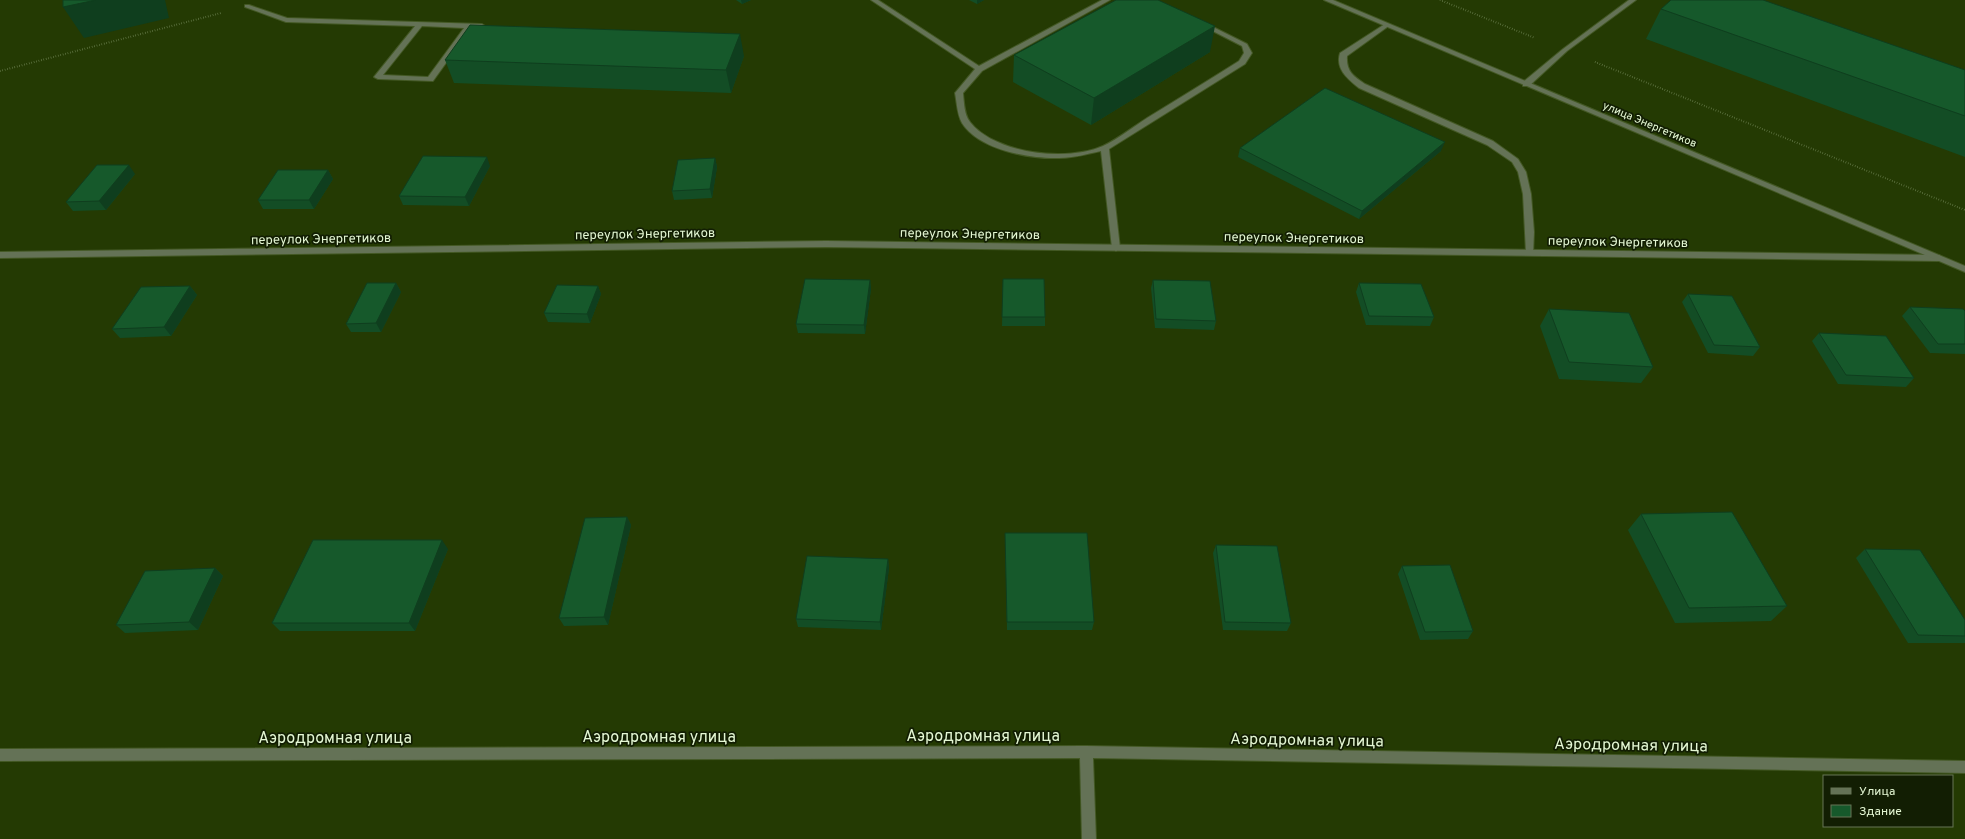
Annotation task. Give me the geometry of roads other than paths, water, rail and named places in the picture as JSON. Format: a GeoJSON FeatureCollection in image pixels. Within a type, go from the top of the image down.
{"type":"FeatureCollection","features":[{"type":"Feature","properties":{"kind":"street"},"geometry":{"type":"LineString","coordinates":[[256,0],[247,6],[286,20],[492,27]]}},
{"type":"Feature","properties":{"kind":"street"},"geometry":{"type":"LineString","coordinates":[[874,0],[979,69]]}},
{"type":"Feature","properties":{"kind":"street"},"geometry":{"type":"LineString","coordinates":[[1107,0],[979,69],[959,93],[966,122],[979,135],[999,146],[1034,155],[1072,155],[1105,148],[1242,62],[1248,53],[1245,46],[1198,22]]}},
{"type":"Feature","properties":{"kind":"street","name":"улица Энергетиков"},"geometry":{"type":"LineString","coordinates":[[1327,0],[1965,269]]}},
{"type":"Feature","properties":{"kind":"street"},"geometry":{"type":"LineString","coordinates":[[1526,84],[1566,50],[1633,0]]}},
{"type":"Feature","properties":{"kind":"street"},"geometry":{"type":"LineString","coordinates":[[420,24],[378,77],[430,79],[469,26]]}},
{"type":"Feature","properties":{"kind":"street"},"geometry":{"type":"LineString","coordinates":[[1386,25],[1343,55],[1342,66],[1348,76],[1362,86],[1490,143],[1518,163],[1526,179],[1530,253]]}},
{"type":"Feature","properties":{"kind":"street"},"geometry":{"type":"LineString","coordinates":[[1105,148],[1116,248]]}},
{"type":"Feature","properties":{"kind":"street","name":"переулок Энергетиков"},"geometry":{"type":"LineString","coordinates":[[0,255],[826,244],[1939,258]]}},
{"type":"Feature","properties":{"kind":"street"},"geometry":{"type":"LineString","coordinates":[[1086,752],[1089,839]]}},
{"type":"Feature","properties":{"kind":"street","name":"Аэродромная улица"},"geometry":{"type":"LineString","coordinates":[[0,755],[1086,752],[1965,767]]}}]}
